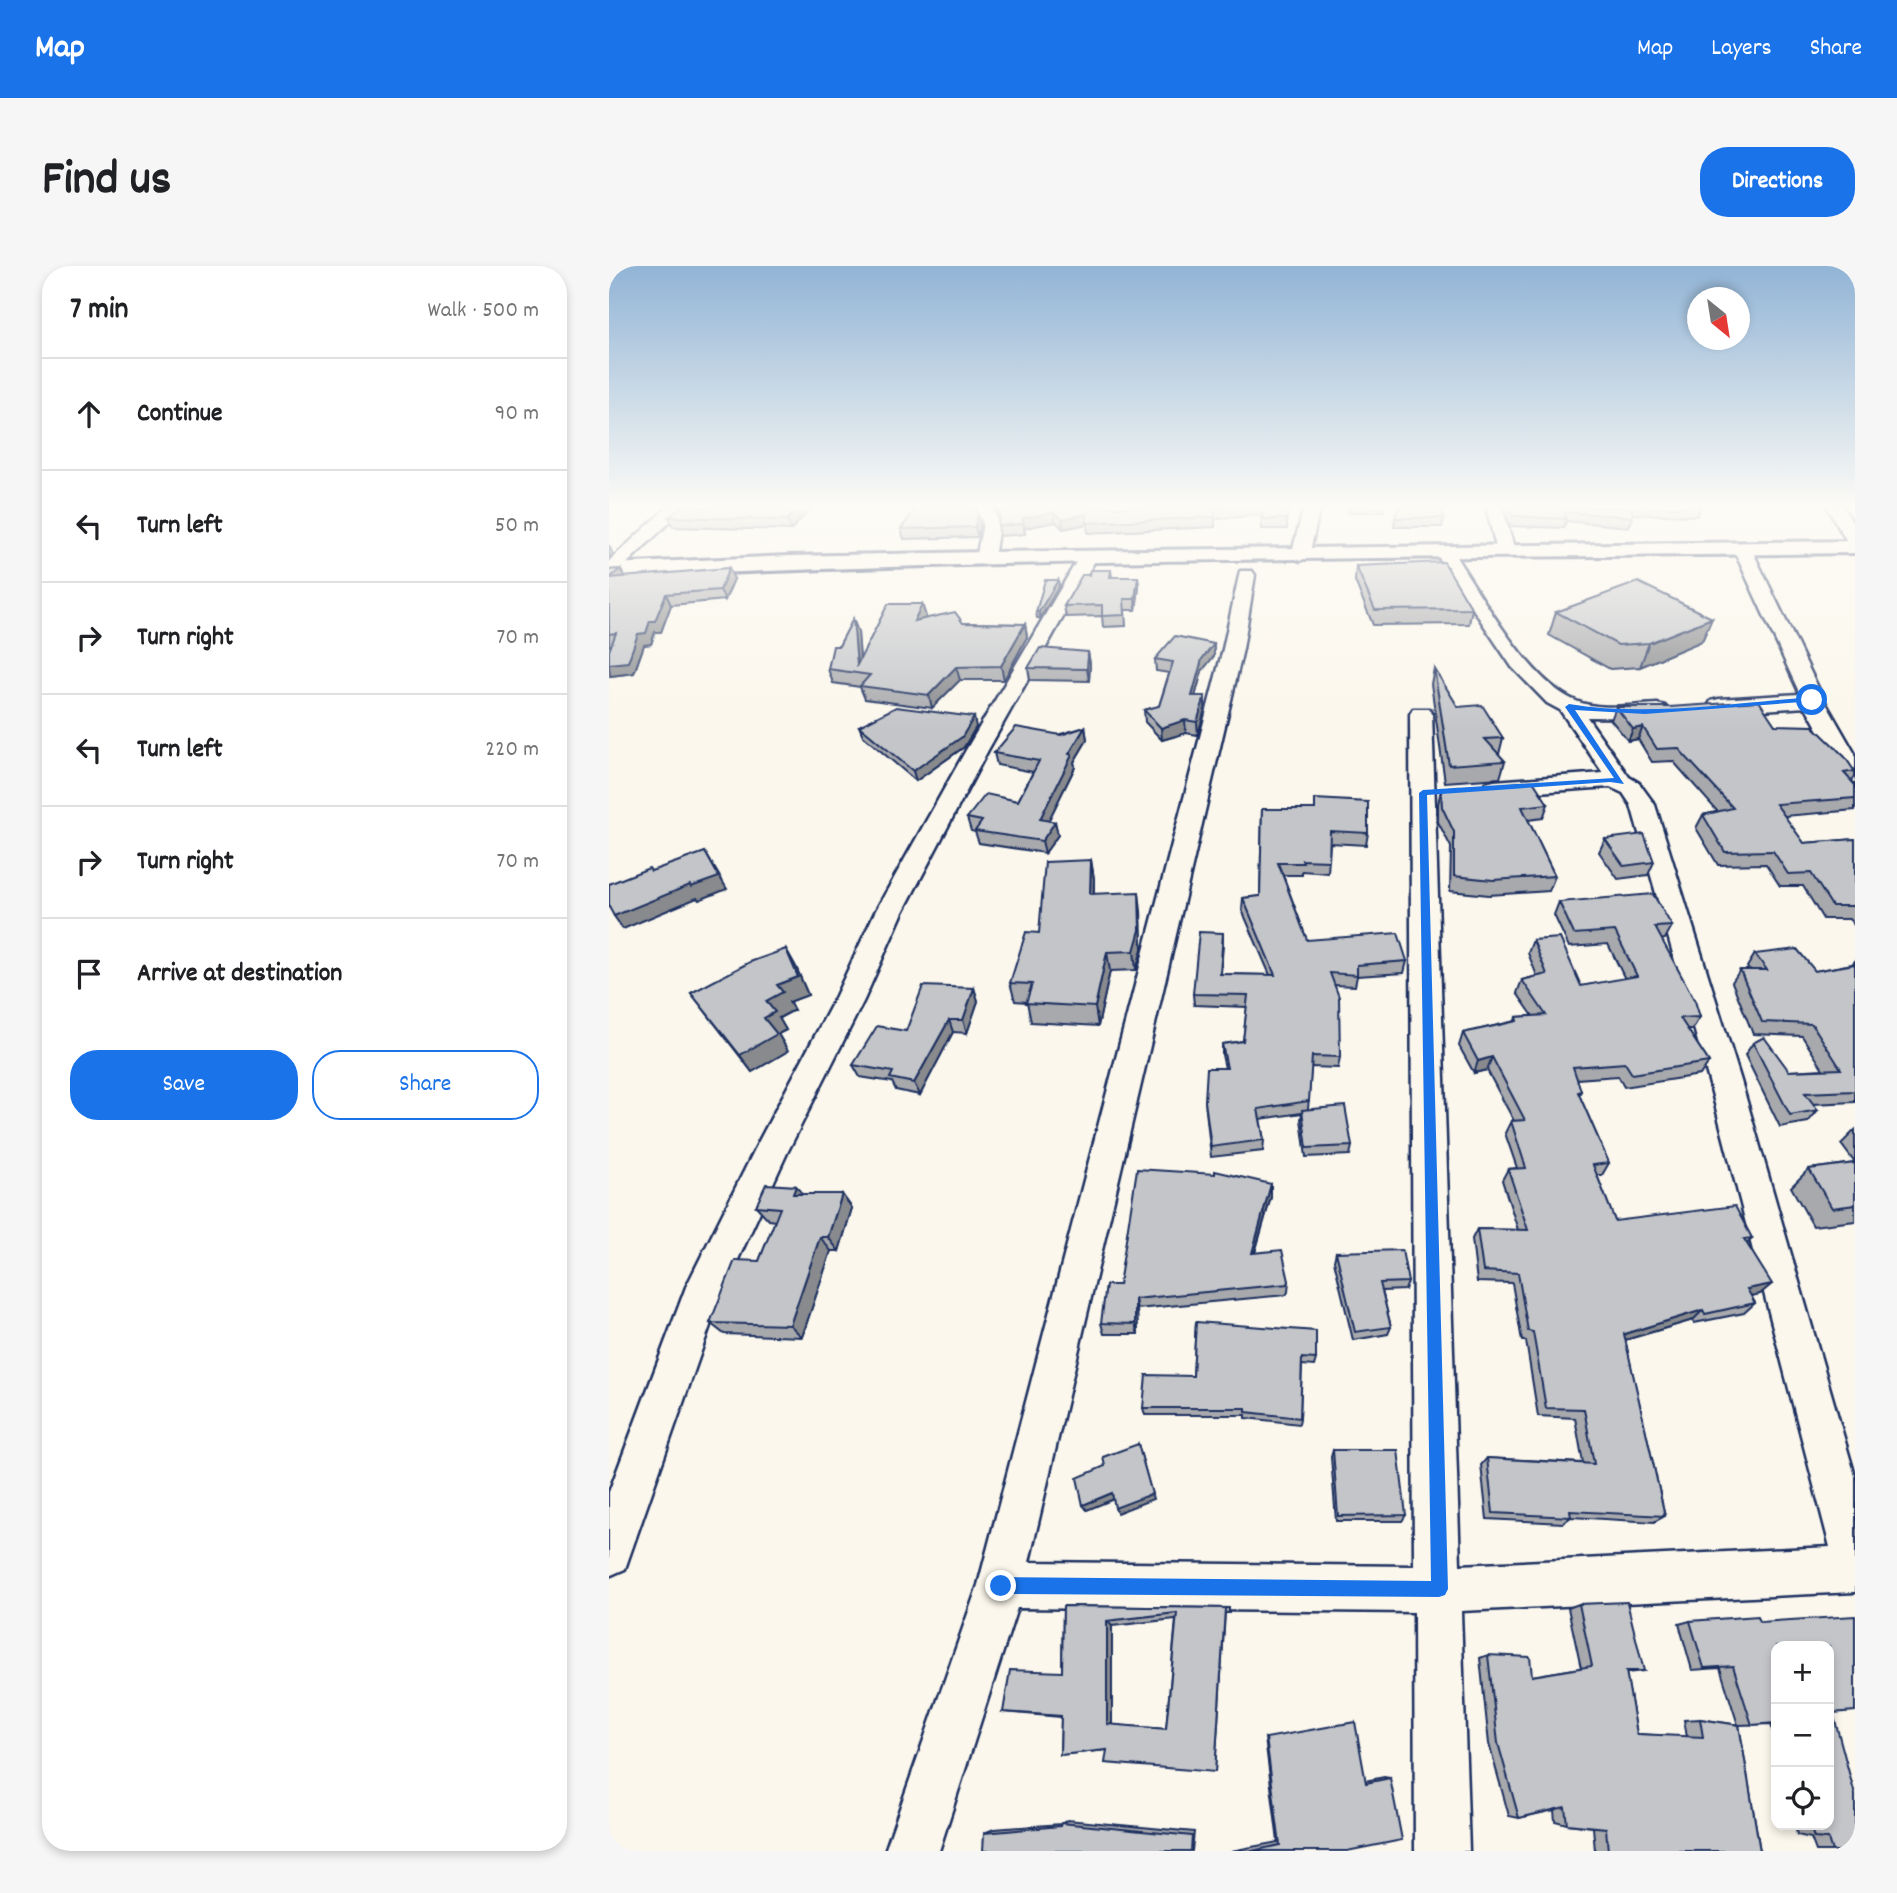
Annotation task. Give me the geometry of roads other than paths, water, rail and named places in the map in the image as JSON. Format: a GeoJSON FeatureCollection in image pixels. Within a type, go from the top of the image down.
{"type":"FeatureCollection","features":[{"type":"Feature","properties":{"kind":"street"},"geometry":{"type":"LineString","coordinates":[[609,1553],[700,1300],[772,1149],[895,901],[977,750],[1074,581]]}},
{"type":"Feature","properties":{"kind":"street"},"geometry":{"type":"LineString","coordinates":[[912,1851],[1001,1586],[1215,725],[1233,649],[1245,581]]}},
{"type":"Feature","properties":{"kind":"street"},"geometry":{"type":"LineString","coordinates":[[1463,581],[1518,663],[1535,681],[1569,707],[1621,782]]}},
{"type":"Feature","properties":{"kind":"street"},"geometry":{"type":"LineString","coordinates":[[1757,581],[1812,700],[1855,775]]}},
{"type":"Feature","properties":{"kind":"street"},"geometry":{"type":"LineString","coordinates":[[1569,707],[1645,711],[1812,700]]}},
{"type":"Feature","properties":{"kind":"street"},"geometry":{"type":"LineString","coordinates":[[1421,714],[1436,792],[1442,1851]]}},
{"type":"Feature","properties":{"kind":"street"},"geometry":{"type":"LineString","coordinates":[[1476,789],[1610,779],[1632,788],[1643,804],[1725,1081],[1855,1555]]}},
{"type":"Feature","properties":{"kind":"street"},"geometry":{"type":"LineString","coordinates":[[1001,1586],[1439,1589],[1855,1569]]}}]}
